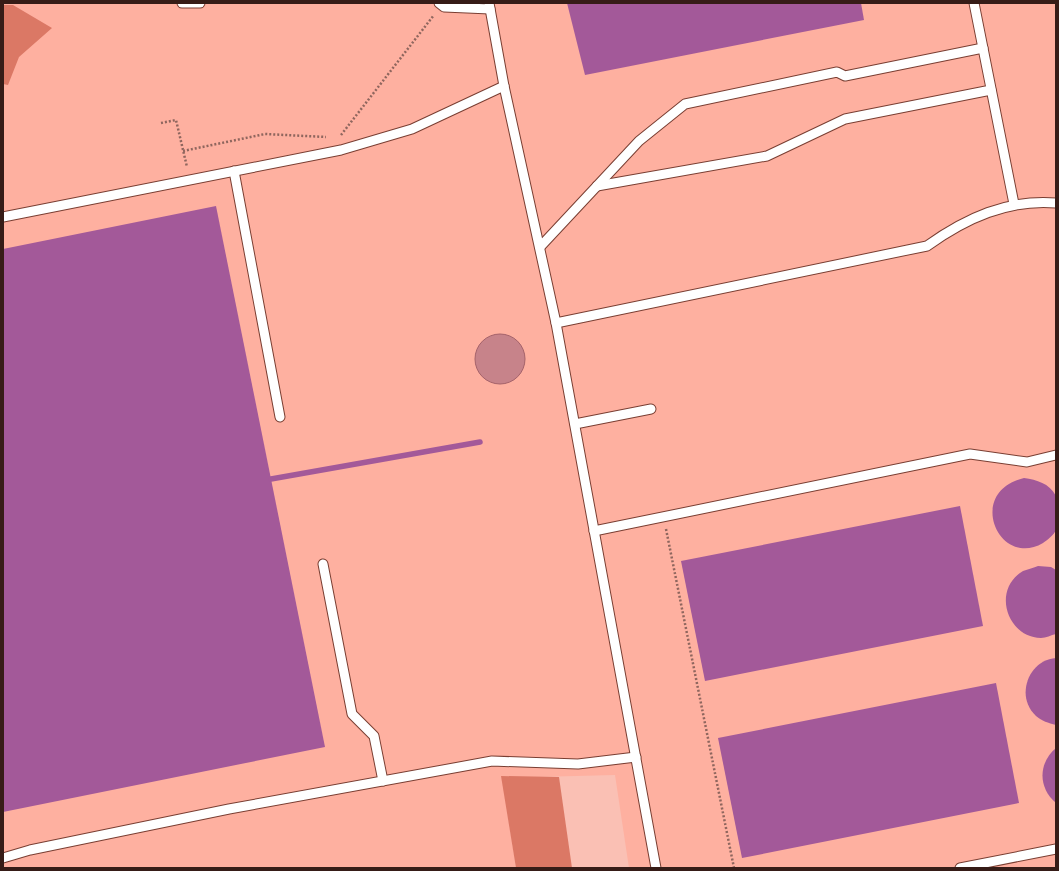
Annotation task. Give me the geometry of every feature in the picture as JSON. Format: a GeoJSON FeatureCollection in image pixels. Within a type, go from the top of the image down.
{"type":"FeatureCollection","features":[{"type":"Feature","properties":{"kind":"lane"},"geometry":{"type":"LineString","coordinates":[[182,3],[200,3]]}},
{"type":"Feature","properties":{"kind":"lane"},"geometry":{"type":"LineString","coordinates":[[974,3],[1014,204]]}},
{"type":"Feature","properties":{"kind":"lane"},"geometry":{"type":"LineString","coordinates":[[440,4],[444,7],[490,6],[504,86],[556,323],[656,868]]}},
{"type":"Feature","properties":{"kind":"lane"},"geometry":{"type":"LineString","coordinates":[[540,247],[639,141],[685,104],[837,72],[845,76],[983,48]]}},
{"type":"Feature","properties":{"kind":"lane"},"geometry":{"type":"LineString","coordinates":[[3,217],[341,150],[412,129],[504,86]]}},
{"type":"Feature","properties":{"kind":"lane"},"geometry":{"type":"LineString","coordinates":[[597,186],[767,156],[845,119],[991,90]]}},
{"type":"Feature","properties":{"kind":"lane"},"geometry":{"type":"LineString","coordinates":[[234,171],[280,416]]}},
{"type":"Feature","properties":{"kind":"lane"},"geometry":{"type":"LineString","coordinates":[[556,323],[927,246],[948,231],[980,215],[1014,204],[1039,202],[1056,203]]}},
{"type":"Feature","properties":{"kind":"lane"},"geometry":{"type":"LineString","coordinates":[[574,424],[651,409]]}},
{"type":"Feature","properties":{"kind":"lane"},"geometry":{"type":"LineString","coordinates":[[594,531],[970,454],[1027,462],[1056,455]]}},
{"type":"Feature","properties":{"kind":"lane"},"geometry":{"type":"LineString","coordinates":[[323,564],[352,714],[374,736],[383,781]]}},
{"type":"Feature","properties":{"kind":"lane"},"geometry":{"type":"LineString","coordinates":[[3,858],[30,850],[229,809],[492,761],[578,764],[636,757]]}},
{"type":"Feature","properties":{"kind":"lane"},"geometry":{"type":"LineString","coordinates":[[960,868],[1056,849]]}},
{"type":"Feature","properties":{"kind":"path"},"geometry":{"type":"LineString","coordinates":[[339,138],[428,24],[440,4]]}},
{"type":"Feature","properties":{"kind":"path"},"geometry":{"type":"LineString","coordinates":[[161,123],[176,120],[189,180]]}},
{"type":"Feature","properties":{"kind":"path"},"geometry":{"type":"LineString","coordinates":[[183,151],[265,134],[332,138]]}},
{"type":"Feature","properties":{"kind":"path"},"geometry":{"type":"LineString","coordinates":[[664,517],[734,868]]}},
{"type":"Feature","properties":{"kind":"shaded area"},"geometry":{"type":"Polygon","coordinates":[[[3,3],[1056,3],[1056,868],[629,868],[615,775],[502,778],[516,868],[3,868],[3,3]]]}},
{"type":"Feature","properties":{"kind":"shaded area"},"geometry":{"type":"Polygon","coordinates":[[[567,3],[861,3],[864,20],[585,75],[567,3]]]}},
{"type":"Feature","properties":{"kind":"shaded area"},"geometry":{"type":"Polygon","coordinates":[[[3,5],[13,5],[52,28],[19,57],[8,85],[3,84],[3,5]]]}},
{"type":"Feature","properties":{"kind":"shaded area"},"geometry":{"type":"Polygon","coordinates":[[[216,206],[325,747],[3,812],[3,249],[216,206]]]}},
{"type":"Feature","properties":{"kind":"shaded area"},"geometry":{"type":"Polygon","coordinates":[[[1024,478],[1038,481],[1050,488],[1056,496],[1057,513],[1057,526],[1054,534],[1043,543],[1027,548],[1013,546],[1002,538],[995,526],[992,512],[996,498],[1006,486],[1024,478]]]}},
{"type":"Feature","properties":{"kind":"shaded area"},"geometry":{"type":"Polygon","coordinates":[[[960,506],[983,626],[705,681],[681,561],[960,506]]]}},
{"type":"Feature","properties":{"kind":"shaded area"},"geometry":{"type":"Polygon","coordinates":[[[1038,566],[1051,567],[1056,570],[1056,634],[1045,638],[1029,636],[1019,630],[1007,611],[1006,600],[1008,589],[1013,579],[1023,571],[1038,566]]]}},
{"type":"Feature","properties":{"kind":"shaded area"},"geometry":{"type":"Polygon","coordinates":[[[1056,658],[1056,725],[1045,722],[1036,716],[1026,699],[1026,690],[1032,672],[1038,665],[1046,660],[1056,658]]]}},
{"type":"Feature","properties":{"kind":"shaded area"},"geometry":{"type":"Polygon","coordinates":[[[996,683],[1019,803],[742,858],[718,738],[996,683]]]}},
{"type":"Feature","properties":{"kind":"shaded area"},"geometry":{"type":"Polygon","coordinates":[[[1056,748],[1056,803],[1046,790],[1042,776],[1046,761],[1056,748]]]}},
{"type":"Feature","properties":{"kind":"shaded area"},"geometry":{"type":"Polygon","coordinates":[[[501,776],[559,777],[572,868],[516,868],[501,776]]]}},
{"type":"Feature","properties":{"kind":"building"},"geometry":{"type":"Polygon","coordinates":[[[495,334],[505,334],[518,341],[525,354],[525,364],[518,377],[505,384],[495,384],[486,380],[479,373],[475,364],[475,354],[479,345],[486,338],[495,334]]]}},
{"type":"Feature","properties":{"kind":"waterway"},"geometry":{"type":"LineString","coordinates":[[271,479],[480,442]]}}]}
